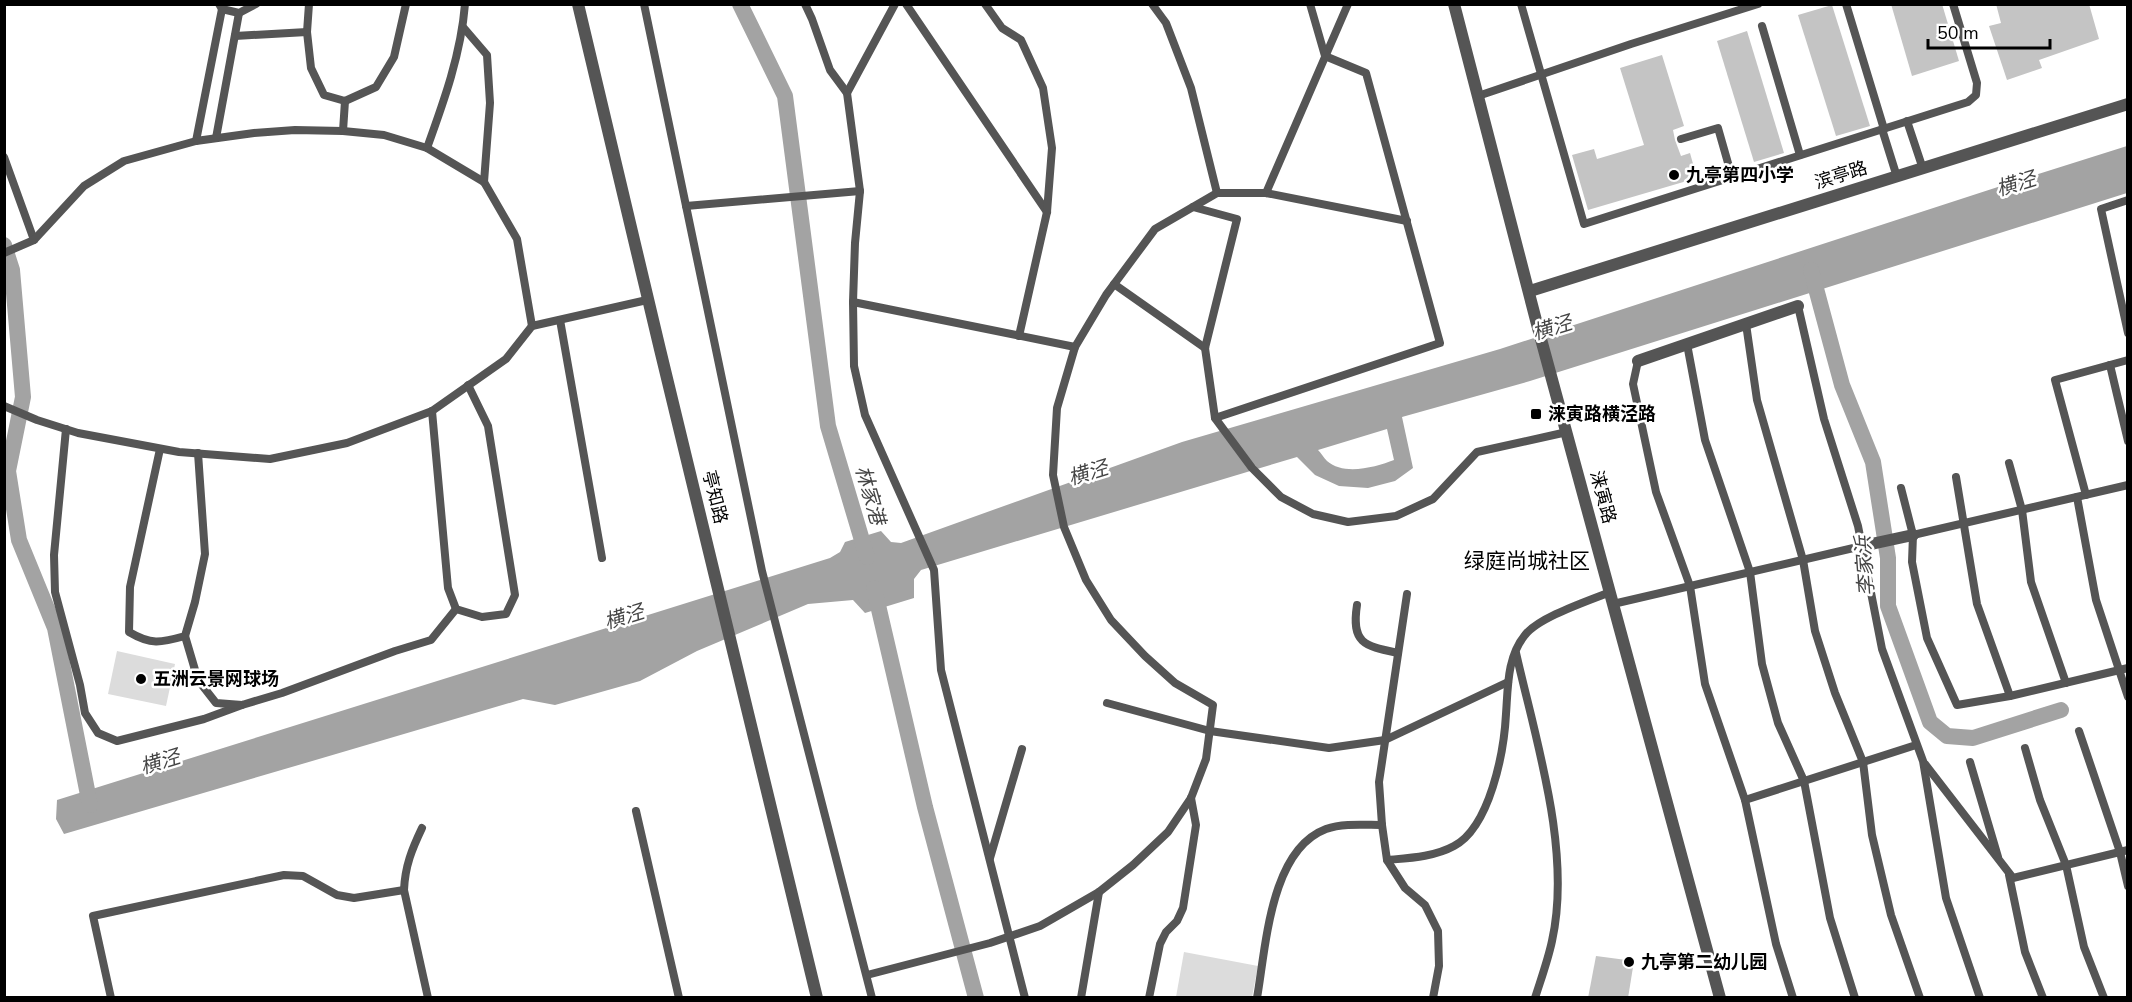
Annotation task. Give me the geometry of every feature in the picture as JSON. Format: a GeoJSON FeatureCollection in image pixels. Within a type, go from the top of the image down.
{"type":"FeatureCollection","features":[{"type":"Feature","properties":{"kind":"street","name":"亭知路"},"geometry":{"type":"LineString","coordinates":[[579,4],[647,300],[718,581],[817,998]]}},
{"type":"Feature","properties":{"kind":"street","name":"涞寅路"},"geometry":{"type":"LineString","coordinates":[[1454,4],[1538,328],[1720,998]]}},
{"type":"Feature","properties":{"kind":"street","name":"滨亭路"},"geometry":{"type":"LineString","coordinates":[[1530,291],[2127,104]]}},
{"type":"Feature","properties":{"kind":"street"},"geometry":{"type":"LineString","coordinates":[[1638,361],[1798,306]]}},
{"type":"Feature","properties":{"kind":"street"},"geometry":{"type":"LineString","coordinates":[[1862,546],[1913,535]]}},
{"type":"Feature","properties":{"kind":"lane"},"geometry":{"type":"LineString","coordinates":[[196,141],[220,7],[239,13],[256,4]]}},
{"type":"Feature","properties":{"kind":"lane"},"geometry":{"type":"LineString","coordinates":[[309,4],[307,32],[311,68],[324,95],[345,101],[376,87],[394,57],[406,4]]}},
{"type":"Feature","properties":{"kind":"lane"},"geometry":{"type":"LineString","coordinates":[[427,148],[447,92],[463,27],[465,4]]}},
{"type":"Feature","properties":{"kind":"lane"},"geometry":{"type":"LineString","coordinates":[[644,4],[762,571],[872,998]]}},
{"type":"Feature","properties":{"kind":"lane"},"geometry":{"type":"LineString","coordinates":[[805,4],[830,70],[847,93],[860,191],[855,243],[854,366],[865,415],[934,570],[941,670],[1025,998]]}},
{"type":"Feature","properties":{"kind":"lane"},"geometry":{"type":"LineString","coordinates":[[847,93],[895,4]]}},
{"type":"Feature","properties":{"kind":"lane"},"geometry":{"type":"LineString","coordinates":[[906,4],[1047,212]]}},
{"type":"Feature","properties":{"kind":"lane"},"geometry":{"type":"LineString","coordinates":[[985,4],[1002,28],[1021,40],[1043,88],[1052,148],[1047,212],[1019,336]]}},
{"type":"Feature","properties":{"kind":"lane"},"geometry":{"type":"LineString","coordinates":[[1152,4],[1166,23],[1191,88],[1217,193]]}},
{"type":"Feature","properties":{"kind":"lane"},"geometry":{"type":"LineString","coordinates":[[1310,4],[1325,56]]}},
{"type":"Feature","properties":{"kind":"lane"},"geometry":{"type":"LineString","coordinates":[[1266,193],[1347,4]]}},
{"type":"Feature","properties":{"kind":"lane"},"geometry":{"type":"LineString","coordinates":[[1521,4],[1584,224],[1968,102],[1976,95],[1977,83],[1953,4]]}},
{"type":"Feature","properties":{"kind":"lane"},"geometry":{"type":"LineString","coordinates":[[1478,96],[1758,4]]}},
{"type":"Feature","properties":{"kind":"lane"},"geometry":{"type":"LineString","coordinates":[[1846,4],[1897,177]]}},
{"type":"Feature","properties":{"kind":"lane"},"geometry":{"type":"LineString","coordinates":[[216,138],[239,13]]}},
{"type":"Feature","properties":{"kind":"lane"},"geometry":{"type":"LineString","coordinates":[[1762,26],[1800,155]]}},
{"type":"Feature","properties":{"kind":"lane"},"geometry":{"type":"LineString","coordinates":[[463,27],[487,55],[490,103],[484,182]]}},
{"type":"Feature","properties":{"kind":"lane"},"geometry":{"type":"LineString","coordinates":[[235,36],[307,32]]}},
{"type":"Feature","properties":{"kind":"lane"},"geometry":{"type":"LineString","coordinates":[[1215,418],[1440,343],[1366,73],[1325,56]]}},
{"type":"Feature","properties":{"kind":"lane"},"geometry":{"type":"LineString","coordinates":[[343,131],[345,101]]}},
{"type":"Feature","properties":{"kind":"lane"},"geometry":{"type":"LineString","coordinates":[[1907,121],[1923,169]]}},
{"type":"Feature","properties":{"kind":"lane"},"geometry":{"type":"LineString","coordinates":[[1682,139],[1718,128],[1732,177]]}},
{"type":"Feature","properties":{"kind":"lane"},"geometry":{"type":"LineString","coordinates":[[4,253],[34,240],[84,186],[124,161],[196,141],[295,130],[384,135],[427,148],[484,182],[517,239],[532,326]]}},
{"type":"Feature","properties":{"kind":"lane"},"geometry":{"type":"LineString","coordinates":[[4,157],[34,240]]}},
{"type":"Feature","properties":{"kind":"lane"},"geometry":{"type":"LineString","coordinates":[[686,206],[860,191]]}},
{"type":"Feature","properties":{"kind":"lane"},"geometry":{"type":"LineString","coordinates":[[867,975],[1040,926],[1099,892],[1133,866],[1168,832],[1191,798],[1206,759],[1213,705],[1175,682],[1145,656],[1111,620],[1086,580],[1064,528],[1053,475],[1057,408],[1075,347],[1114,284],[1155,229],[1217,193],[1266,193],[1407,221]]}},
{"type":"Feature","properties":{"kind":"lane"},"geometry":{"type":"LineString","coordinates":[[2127,200],[2101,208],[2127,333]]}},
{"type":"Feature","properties":{"kind":"lane"},"geometry":{"type":"LineString","coordinates":[[1192,207],[1238,219],[1205,348],[1215,418],[1252,468],[1281,497],[1312,514],[1348,522],[1396,516],[1433,499],[1477,452],[1567,432]]}},
{"type":"Feature","properties":{"kind":"lane"},"geometry":{"type":"LineString","coordinates":[[1114,284],[1205,348]]}},
{"type":"Feature","properties":{"kind":"lane"},"geometry":{"type":"LineString","coordinates":[[4,406],[37,420],[78,433],[160,448],[270,459],[347,443],[432,411],[506,359],[532,326],[647,300]]}},
{"type":"Feature","properties":{"kind":"lane"},"geometry":{"type":"LineString","coordinates":[[853,302],[1075,347]]}},
{"type":"Feature","properties":{"kind":"lane"},"geometry":{"type":"LineString","coordinates":[[1798,306],[1824,419],[1858,526],[1882,649],[1923,761],[2013,878],[2124,851]]}},
{"type":"Feature","properties":{"kind":"lane"},"geometry":{"type":"LineString","coordinates":[[560,320],[602,558]]}},
{"type":"Feature","properties":{"kind":"lane"},"geometry":{"type":"LineString","coordinates":[[1746,324],[1757,400],[1803,560],[1815,631],[1835,693],[1863,762],[1872,836],[1891,915],[1920,998]]}},
{"type":"Feature","properties":{"kind":"lane"},"geometry":{"type":"LineString","coordinates":[[1687,344],[1705,440],[1750,572],[1762,664],[1778,723],[1804,781],[1830,918],[1855,998]]}},
{"type":"Feature","properties":{"kind":"lane"},"geometry":{"type":"LineString","coordinates":[[2086,495],[2055,380],[2127,360]]}},
{"type":"Feature","properties":{"kind":"lane"},"geometry":{"type":"LineString","coordinates":[[1638,361],[1633,384],[1656,492],[1690,586],[1705,684],[1745,800],[1776,944],[1793,998]]}},
{"type":"Feature","properties":{"kind":"lane"},"geometry":{"type":"LineString","coordinates":[[2110,365],[2127,441]]}},
{"type":"Feature","properties":{"kind":"lane"},"geometry":{"type":"LineString","coordinates":[[456,609],[482,617],[506,614],[515,595],[488,426],[468,385]]}},
{"type":"Feature","properties":{"kind":"lane"},"geometry":{"type":"LineString","coordinates":[[432,411],[448,588],[456,609]]}},
{"type":"Feature","properties":{"kind":"lane"},"geometry":{"type":"LineString","coordinates":[[66,429],[54,555],[55,592],[80,685],[85,713],[98,733],[117,741],[193,722],[282,693],[431,640],[456,609]]}},
{"type":"Feature","properties":{"kind":"lane"},"geometry":{"type":"LineString","coordinates":[[160,448],[130,587],[129,632],[145,641],[167,642],[185,636]]}},
{"type":"Feature","properties":{"kind":"lane"},"geometry":{"type":"LineString","coordinates":[[198,453],[205,554],[185,636],[198,680],[216,703],[242,705]]}},
{"type":"Feature","properties":{"kind":"lane"},"geometry":{"type":"LineString","coordinates":[[2009,463],[2022,510],[2031,582],[2066,683]]}},
{"type":"Feature","properties":{"kind":"lane"},"geometry":{"type":"LineString","coordinates":[[1956,477],[1977,604],[2010,696]]}},
{"type":"Feature","properties":{"kind":"lane"},"geometry":{"type":"LineString","coordinates":[[1913,535],[2127,485]]}},
{"type":"Feature","properties":{"kind":"lane"},"geometry":{"type":"LineString","coordinates":[[1901,488],[1913,535],[1912,562],[1927,638],[1957,705],[2010,696],[2127,668]]}},
{"type":"Feature","properties":{"kind":"lane"},"geometry":{"type":"LineString","coordinates":[[2077,497],[2096,600],[2127,697]]}},
{"type":"Feature","properties":{"kind":"lane"},"geometry":{"type":"LineString","coordinates":[[1387,860],[1430,855],[1454,846],[1473,830],[1486,804],[1498,767],[1506,728],[1508,682],[1515,649],[1526,632],[1541,621],[1612,598],[1690,586],[1862,546]]}},
{"type":"Feature","properties":{"kind":"lane"},"geometry":{"type":"LineString","coordinates":[[1407,594],[1379,782],[1387,860],[1405,888],[1425,905],[1438,931],[1439,966],[1433,998]]}},
{"type":"Feature","properties":{"kind":"lane"},"geometry":{"type":"LineString","coordinates":[[1357,605],[1356,632],[1363,643],[1398,653]]}},
{"type":"Feature","properties":{"kind":"lane"},"geometry":{"type":"LineString","coordinates":[[1515,649],[1554,828],[1558,884],[1552,939],[1535,998]]}},
{"type":"Feature","properties":{"kind":"lane"},"geometry":{"type":"LineString","coordinates":[[1107,703],[1210,731],[1329,748],[1385,740],[1508,682]]}},
{"type":"Feature","properties":{"kind":"lane"},"geometry":{"type":"LineString","coordinates":[[2079,732],[2124,851],[2127,886]]}},
{"type":"Feature","properties":{"kind":"lane"},"geometry":{"type":"LineString","coordinates":[[1745,800],[1916,745]]}},
{"type":"Feature","properties":{"kind":"lane"},"geometry":{"type":"LineString","coordinates":[[2025,748],[2040,800],[2066,866],[2084,947],[2104,998]]}},
{"type":"Feature","properties":{"kind":"lane"},"geometry":{"type":"LineString","coordinates":[[989,860],[1022,749]]}},
{"type":"Feature","properties":{"kind":"lane"},"geometry":{"type":"LineString","coordinates":[[1923,761],[1946,898],[1980,998]]}},
{"type":"Feature","properties":{"kind":"lane"},"geometry":{"type":"LineString","coordinates":[[1970,762],[2000,861]]}},
{"type":"Feature","properties":{"kind":"lane"},"geometry":{"type":"LineString","coordinates":[[1149,998],[1160,945],[1183,908],[1196,825],[1191,798]]}},
{"type":"Feature","properties":{"kind":"lane"},"geometry":{"type":"LineString","coordinates":[[636,811],[679,998]]}},
{"type":"Feature","properties":{"kind":"lane"},"geometry":{"type":"LineString","coordinates":[[1257,998],[1273,907],[1280,881],[1292,857],[1307,841],[1326,830],[1348,825],[1382,825]]}},
{"type":"Feature","properties":{"kind":"lane"},"geometry":{"type":"LineString","coordinates":[[422,828],[410,851],[404,890],[428,998]]}},
{"type":"Feature","properties":{"kind":"lane"},"geometry":{"type":"LineString","coordinates":[[2008,871],[2025,952],[2043,998]]}},
{"type":"Feature","properties":{"kind":"lane"},"geometry":{"type":"LineString","coordinates":[[111,998],[93,916],[284,875],[303,876],[337,895],[354,898],[404,890]]}},
{"type":"Feature","properties":{"kind":"lane"},"geometry":{"type":"LineString","coordinates":[[1081,998],[1099,892]]}},
{"type":"Feature","properties":{"kind":"shaded area","name":"五洲云景网球场"},"geometry":{"type":"Polygon","coordinates":[[[117,651],[175,664],[166,706],[108,694],[117,651]]]}},
{"type":"Feature","properties":{"kind":"shaded area"},"geometry":{"type":"Polygon","coordinates":[[[1184,952],[1258,966],[1252,997],[1176,997],[1184,952]]]}},
{"type":"Feature","properties":{"kind":"water","name":"横泾"},"geometry":{"type":"Polygon","coordinates":[[[2127,146],[2127,193],[1530,381],[1402,417],[1413,468],[1395,481],[1368,488],[1339,486],[1315,475],[1297,457],[921,570],[914,579],[914,598],[865,613],[853,600],[808,604],[697,651],[640,681],[555,705],[523,699],[64,834],[56,819],[57,800],[830,558],[840,552],[845,542],[881,531],[891,542],[901,543],[1182,442],[1500,349],[2127,146]],[[1387,429],[1318,450],[1327,461],[1342,468],[1360,469],[1394,460],[1387,429]]]}},
{"type":"Feature","properties":{"kind":"building"},"geometry":{"type":"Polygon","coordinates":[[[1891,4],[1942,4],[1959,61],[1912,76],[1891,4]]]}},
{"type":"Feature","properties":{"kind":"building"},"geometry":{"type":"Polygon","coordinates":[[[1996,4],[2089,4],[2099,39],[2039,60],[2042,68],[2007,80],[1989,26],[2001,23],[1996,4]]]}},
{"type":"Feature","properties":{"kind":"building"},"geometry":{"type":"Polygon","coordinates":[[[1832,5],[1870,126],[1836,136],[1798,15],[1832,5]]]}},
{"type":"Feature","properties":{"kind":"building"},"geometry":{"type":"Polygon","coordinates":[[[1747,31],[1784,153],[1754,162],[1717,41],[1747,31]]]}},
{"type":"Feature","properties":{"kind":"building"},"geometry":{"type":"Polygon","coordinates":[[[1662,55],[1684,126],[1673,130],[1675,140],[1681,156],[1690,153],[1697,178],[1588,210],[1572,155],[1594,149],[1597,159],[1644,145],[1620,68],[1662,55]]]}},
{"type":"Feature","properties":{"kind":"building"},"geometry":{"type":"Polygon","coordinates":[[[1596,956],[1634,961],[1628,998],[1588,998],[1596,956]]]}},
{"type":"Feature","properties":{"kind":"waterway","name":"林家港"},"geometry":{"type":"LineString","coordinates":[[740,4],[785,96],[828,426],[867,557]]}},
{"type":"Feature","properties":{"kind":"waterway"},"geometry":{"type":"LineString","coordinates":[[4,245],[12,270],[23,397],[8,471],[19,540],[55,628],[90,805]]}},
{"type":"Feature","properties":{"kind":"waterway","name":"李家浜"},"geometry":{"type":"LineString","coordinates":[[1811,270],[1842,385],[1873,462],[1888,558],[1888,606],[1930,722],[1947,736],[1973,738],[2061,710]]}},
{"type":"Feature","properties":{"kind":"waterway","name":"林家港"},"geometry":{"type":"LineString","coordinates":[[874,588],[925,807],[976,998]]}},
{"type":"Feature","properties":{"kind":"place","name":"九亭第四小学"},"geometry":{"type":"Point","coordinates":[1674,175]}},
{"type":"Feature","properties":{"kind":"place","name":"涞寅路横泾路"},"geometry":{"type":"Point","coordinates":[1536,414]}},
{"type":"Feature","properties":{"kind":"place","name":"五洲云景网球场"},"geometry":{"type":"Point","coordinates":[141,679]}},
{"type":"Feature","properties":{"kind":"place","name":"九亭第二幼儿园"},"geometry":{"type":"Point","coordinates":[1629,962]}},
{"type":"Feature","properties":{"kind":"district","name":"绿庭尚城社区"},"geometry":{"type":"Point","coordinates":[1527,561]}}]}
